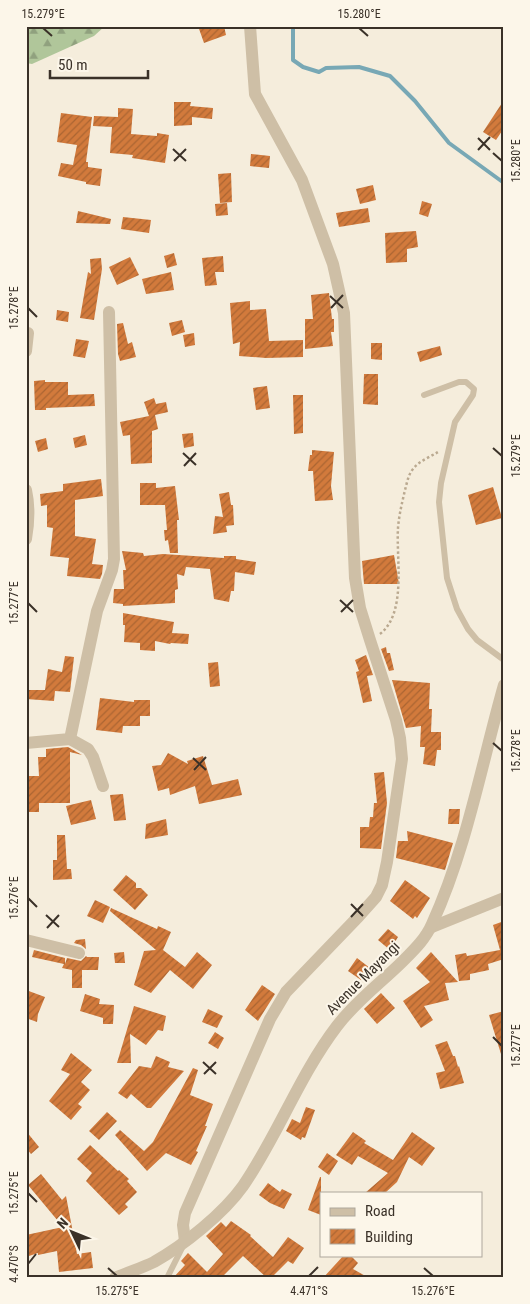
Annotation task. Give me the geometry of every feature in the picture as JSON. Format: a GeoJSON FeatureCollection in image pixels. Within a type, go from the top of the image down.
{"type":"FeatureCollection","features":[{"type":"Feature","properties":{"kind":"street"},"geometry":{"type":"LineString","coordinates":[[185,1241],[183,1226],[185,1213],[236,1094],[279,1004],[286,992],[376,897],[382,885],[402,758],[396,720],[360,608],[355,578],[342,299],[333,264],[302,180],[255,94],[250,26]]}},
{"type":"Feature","properties":{"kind":"street"},"geometry":{"type":"LineString","coordinates":[[70,739],[97,611],[112,570],[114,558],[109,312]]}},
{"type":"Feature","properties":{"kind":"street"},"geometry":{"type":"LineString","coordinates":[[26,351],[28,333]]}},
{"type":"Feature","properties":{"kind":"street"},"geometry":{"type":"LineString","coordinates":[[26,490],[30,507],[26,539]]}},
{"type":"Feature","properties":{"kind":"street","name":"Avenue Mayangi"},"geometry":{"type":"LineString","coordinates":[[115,1278],[154,1262],[185,1241],[227,1206],[242,1187],[297,1089],[336,1028],[356,1005],[410,954],[432,927],[447,890],[472,813],[504,685]]}},
{"type":"Feature","properties":{"kind":"street"},"geometry":{"type":"LineString","coordinates":[[26,743],[70,739],[91,752],[103,786]]}},
{"type":"Feature","properties":{"kind":"street"},"geometry":{"type":"LineString","coordinates":[[432,927],[504,898]]}},
{"type":"Feature","properties":{"kind":"street"},"geometry":{"type":"LineString","coordinates":[[26,940],[79,953]]}},
{"type":"Feature","properties":{"kind":"lane"},"geometry":{"type":"LineString","coordinates":[[424,395],[459,382],[466,382],[474,389],[473,396],[455,422],[448,446],[441,484],[439,502],[447,578],[457,609],[468,629],[478,640],[504,660]]}},
{"type":"Feature","properties":{"kind":"lane"},"geometry":{"type":"LineString","coordinates":[[167,1278],[185,1241]]}},
{"type":"Feature","properties":{"kind":"path"},"geometry":{"type":"LineString","coordinates":[[370,640],[388,628],[395,610],[398,584],[398,527],[409,474],[420,462],[448,446]]}},
{"type":"Feature","properties":{"kind":"green space"},"geometry":{"type":"Polygon","coordinates":[[[26,26],[105,26],[94,36],[32,64],[26,63],[26,26]]]}},
{"type":"Feature","properties":{"kind":"building"},"geometry":{"type":"Polygon","coordinates":[[[198,26],[224,26],[226,35],[204,43],[198,26]]]}},
{"type":"Feature","properties":{"kind":"building"},"geometry":{"type":"Polygon","coordinates":[[[504,100],[504,128],[496,140],[483,132],[504,100]]]}},
{"type":"Feature","properties":{"kind":"building"},"geometry":{"type":"Polygon","coordinates":[[[174,102],[191,102],[190,106],[213,108],[212,119],[192,117],[192,125],[174,126],[174,102]]]}},
{"type":"Feature","properties":{"kind":"building"},"geometry":{"type":"Polygon","coordinates":[[[118,108],[133,109],[131,134],[157,136],[157,133],[169,135],[165,163],[132,158],[133,155],[110,153],[112,127],[93,126],[94,116],[118,117],[118,108]]]}},
{"type":"Feature","properties":{"kind":"building"},"geometry":{"type":"Polygon","coordinates":[[[61,113],[92,117],[86,162],[88,162],[88,167],[102,169],[100,186],[58,176],[61,163],[73,165],[77,145],[57,142],[61,113]]]}},
{"type":"Feature","properties":{"kind":"building"},"geometry":{"type":"Polygon","coordinates":[[[251,154],[270,156],[269,168],[250,166],[251,154]]]}},
{"type":"Feature","properties":{"kind":"building"},"geometry":{"type":"Polygon","coordinates":[[[231,173],[232,202],[220,203],[218,174],[231,173]]]}},
{"type":"Feature","properties":{"kind":"building"},"geometry":{"type":"Polygon","coordinates":[[[373,185],[376,200],[360,204],[356,189],[373,185]]]}},
{"type":"Feature","properties":{"kind":"building"},"geometry":{"type":"Polygon","coordinates":[[[422,201],[432,204],[428,217],[419,214],[422,201]]]}},
{"type":"Feature","properties":{"kind":"building"},"geometry":{"type":"Polygon","coordinates":[[[227,203],[228,215],[216,216],[215,204],[227,203]]]}},
{"type":"Feature","properties":{"kind":"building"},"geometry":{"type":"Polygon","coordinates":[[[368,208],[370,222],[339,227],[336,213],[368,208]]]}},
{"type":"Feature","properties":{"kind":"building"},"geometry":{"type":"Polygon","coordinates":[[[78,211],[111,219],[110,224],[76,223],[78,211]]]}},
{"type":"Feature","properties":{"kind":"building"},"geometry":{"type":"Polygon","coordinates":[[[123,217],[151,220],[149,233],[121,229],[123,217]]]}},
{"type":"Feature","properties":{"kind":"building"},"geometry":{"type":"Polygon","coordinates":[[[416,231],[418,247],[407,249],[407,262],[386,263],[385,233],[416,231]]]}},
{"type":"Feature","properties":{"kind":"building"},"geometry":{"type":"Polygon","coordinates":[[[174,253],[177,265],[167,268],[164,256],[174,253]]]}},
{"type":"Feature","properties":{"kind":"building"},"geometry":{"type":"Polygon","coordinates":[[[223,256],[224,272],[215,272],[217,285],[205,286],[202,258],[223,256]]]}},
{"type":"Feature","properties":{"kind":"building"},"geometry":{"type":"Polygon","coordinates":[[[130,257],[139,275],[117,285],[109,267],[130,257]]]}},
{"type":"Feature","properties":{"kind":"building"},"geometry":{"type":"Polygon","coordinates":[[[101,258],[102,269],[94,320],[80,318],[88,272],[91,274],[90,259],[101,258]]]}},
{"type":"Feature","properties":{"kind":"building"},"geometry":{"type":"Polygon","coordinates":[[[171,272],[174,290],[146,294],[142,279],[171,272]]]}},
{"type":"Feature","properties":{"kind":"building"},"geometry":{"type":"Polygon","coordinates":[[[329,293],[332,319],[334,319],[334,332],[331,332],[333,346],[305,349],[305,319],[313,319],[311,295],[329,293]]]}},
{"type":"Feature","properties":{"kind":"building"},"geometry":{"type":"Polygon","coordinates":[[[250,301],[250,310],[266,309],[269,341],[303,340],[303,357],[266,358],[239,356],[240,342],[233,344],[230,303],[250,301]]]}},
{"type":"Feature","properties":{"kind":"building"},"geometry":{"type":"Polygon","coordinates":[[[57,310],[69,312],[68,322],[56,320],[57,310]]]}},
{"type":"Feature","properties":{"kind":"building"},"geometry":{"type":"Polygon","coordinates":[[[182,320],[185,332],[172,336],[169,323],[182,320]]]}},
{"type":"Feature","properties":{"kind":"building"},"geometry":{"type":"Polygon","coordinates":[[[123,323],[128,344],[132,342],[136,357],[120,361],[117,324],[123,323]]]}},
{"type":"Feature","properties":{"kind":"building"},"geometry":{"type":"Polygon","coordinates":[[[194,333],[195,345],[185,347],[183,335],[194,333]]]}},
{"type":"Feature","properties":{"kind":"building"},"geometry":{"type":"Polygon","coordinates":[[[76,339],[89,341],[85,358],[73,356],[76,339]]]}},
{"type":"Feature","properties":{"kind":"building"},"geometry":{"type":"Polygon","coordinates":[[[371,343],[382,343],[382,360],[371,359],[371,343]]]}},
{"type":"Feature","properties":{"kind":"building"},"geometry":{"type":"Polygon","coordinates":[[[440,346],[442,355],[420,362],[417,352],[440,346]]]}},
{"type":"Feature","properties":{"kind":"building"},"geometry":{"type":"Polygon","coordinates":[[[364,374],[378,374],[378,405],[363,404],[364,374]]]}},
{"type":"Feature","properties":{"kind":"building"},"geometry":{"type":"Polygon","coordinates":[[[45,380],[45,382],[68,382],[68,395],[94,394],[95,406],[35,410],[34,381],[45,380]]]}},
{"type":"Feature","properties":{"kind":"building"},"geometry":{"type":"Polygon","coordinates":[[[267,386],[270,408],[256,410],[253,388],[267,386]]]}},
{"type":"Feature","properties":{"kind":"building"},"geometry":{"type":"Polygon","coordinates":[[[293,395],[303,395],[303,433],[294,434],[293,395]]]}},
{"type":"Feature","properties":{"kind":"building"},"geometry":{"type":"Polygon","coordinates":[[[154,398],[156,404],[166,402],[168,412],[155,415],[158,429],[152,431],[152,463],[131,464],[130,435],[123,436],[120,422],[149,416],[144,402],[154,398]]]}},
{"type":"Feature","properties":{"kind":"building"},"geometry":{"type":"Polygon","coordinates":[[[193,433],[194,446],[184,448],[182,434],[193,433]]]}},
{"type":"Feature","properties":{"kind":"building"},"geometry":{"type":"Polygon","coordinates":[[[85,435],[87,445],[75,448],[73,438],[85,435]]]}},
{"type":"Feature","properties":{"kind":"building"},"geometry":{"type":"Polygon","coordinates":[[[46,438],[48,449],[38,452],[35,441],[46,438]]]}},
{"type":"Feature","properties":{"kind":"building"},"geometry":{"type":"Polygon","coordinates":[[[312,450],[334,452],[331,486],[333,500],[315,501],[313,471],[308,471],[312,450]]]}},
{"type":"Feature","properties":{"kind":"building"},"geometry":{"type":"Polygon","coordinates":[[[101,479],[103,496],[75,500],[75,536],[96,539],[92,564],[103,565],[102,574],[100,579],[67,576],[69,558],[50,556],[53,528],[47,527],[47,505],[41,506],[40,494],[63,491],[63,484],[101,479]]]}},
{"type":"Feature","properties":{"kind":"building"},"geometry":{"type":"Polygon","coordinates":[[[140,483],[156,483],[156,488],[175,486],[179,520],[177,520],[178,553],[170,553],[168,540],[165,541],[164,530],[167,530],[165,505],[140,505],[140,483]]]}},
{"type":"Feature","properties":{"kind":"building"},"geometry":{"type":"Polygon","coordinates":[[[493,487],[502,518],[476,525],[468,495],[493,487]]]}},
{"type":"Feature","properties":{"kind":"building"},"geometry":{"type":"Polygon","coordinates":[[[229,492],[231,505],[233,505],[234,525],[226,526],[227,532],[213,534],[215,516],[223,517],[219,494],[229,492]]]}},
{"type":"Feature","properties":{"kind":"building"},"geometry":{"type":"Polygon","coordinates":[[[122,551],[143,553],[144,556],[163,554],[224,558],[224,556],[236,556],[236,559],[256,562],[254,575],[235,572],[234,591],[231,591],[229,602],[214,599],[210,569],[186,567],[184,576],[177,574],[178,589],[175,590],[175,603],[123,606],[123,604],[113,603],[114,589],[124,589],[123,570],[126,570],[122,551]]]}},
{"type":"Feature","properties":{"kind":"building"},"geometry":{"type":"Polygon","coordinates":[[[394,555],[399,584],[364,584],[362,561],[394,555]]]}},
{"type":"Feature","properties":{"kind":"building"},"geometry":{"type":"Polygon","coordinates":[[[123,613],[174,622],[172,633],[189,634],[188,644],[170,644],[155,641],[155,651],[140,650],[140,643],[124,642],[125,625],[123,625],[123,613]]]}},
{"type":"Feature","properties":{"kind":"building"},"geometry":{"type":"Polygon","coordinates":[[[386,647],[387,653],[390,653],[394,670],[389,671],[381,649],[386,647]]]}},
{"type":"Feature","properties":{"kind":"building"},"geometry":{"type":"Polygon","coordinates":[[[366,655],[373,675],[367,676],[372,701],[363,703],[356,672],[359,671],[355,660],[366,655]]]}},
{"type":"Feature","properties":{"kind":"building"},"geometry":{"type":"Polygon","coordinates":[[[65,656],[74,657],[70,692],[55,691],[54,701],[26,699],[26,690],[45,690],[48,669],[62,672],[65,656]]]}},
{"type":"Feature","properties":{"kind":"building"},"geometry":{"type":"Polygon","coordinates":[[[218,662],[220,686],[210,687],[208,663],[218,662]]]}},
{"type":"Feature","properties":{"kind":"building"},"geometry":{"type":"Polygon","coordinates":[[[392,680],[430,683],[429,709],[432,709],[431,732],[441,732],[441,750],[437,750],[435,766],[423,764],[425,747],[420,747],[421,726],[406,728],[392,680]]]}},
{"type":"Feature","properties":{"kind":"building"},"geometry":{"type":"Polygon","coordinates":[[[100,698],[134,702],[134,700],[150,700],[150,716],[140,716],[140,726],[123,726],[122,733],[96,730],[100,698]]]}},
{"type":"Feature","properties":{"kind":"building"},"geometry":{"type":"Polygon","coordinates":[[[68,747],[82,755],[70,752],[70,803],[39,803],[39,812],[29,812],[29,776],[39,776],[38,757],[46,757],[46,749],[68,747]]]}},
{"type":"Feature","properties":{"kind":"building"},"geometry":{"type":"Polygon","coordinates":[[[168,753],[188,764],[187,761],[203,756],[212,785],[238,779],[242,795],[199,804],[195,786],[170,795],[169,788],[158,791],[152,766],[161,765],[168,753]]]}},
{"type":"Feature","properties":{"kind":"building"},"geometry":{"type":"Polygon","coordinates":[[[384,772],[387,803],[381,849],[360,848],[360,827],[369,827],[370,817],[373,817],[374,803],[377,803],[374,773],[384,772]]]}},
{"type":"Feature","properties":{"kind":"building"},"geometry":{"type":"Polygon","coordinates":[[[123,794],[126,820],[114,821],[110,795],[123,794]]]}},
{"type":"Feature","properties":{"kind":"building"},"geometry":{"type":"Polygon","coordinates":[[[91,800],[96,819],[71,825],[66,806],[91,800]]]}},
{"type":"Feature","properties":{"kind":"building"},"geometry":{"type":"Polygon","coordinates":[[[449,809],[460,809],[459,824],[448,824],[449,809]]]}},
{"type":"Feature","properties":{"kind":"building"},"geometry":{"type":"Polygon","coordinates":[[[166,819],[168,835],[145,839],[146,824],[166,819]]]}},
{"type":"Feature","properties":{"kind":"building"},"geometry":{"type":"Polygon","coordinates":[[[407,831],[453,843],[445,870],[396,858],[398,841],[408,841],[407,831]]]}},
{"type":"Feature","properties":{"kind":"building"},"geometry":{"type":"Polygon","coordinates":[[[57,835],[65,835],[67,869],[71,869],[72,879],[53,880],[53,860],[57,860],[57,835]]]}},
{"type":"Feature","properties":{"kind":"building"},"geometry":{"type":"Polygon","coordinates":[[[126,875],[136,883],[136,888],[141,888],[148,895],[135,910],[113,890],[126,875]]]}},
{"type":"Feature","properties":{"kind":"building"},"geometry":{"type":"Polygon","coordinates":[[[405,880],[430,898],[417,918],[415,916],[413,919],[390,901],[405,880]]]}},
{"type":"Feature","properties":{"kind":"building"},"geometry":{"type":"Polygon","coordinates":[[[95,900],[110,907],[103,923],[87,916],[95,900]]]}},
{"type":"Feature","properties":{"kind":"building"},"geometry":{"type":"Polygon","coordinates":[[[111,908],[157,929],[158,926],[171,932],[163,950],[185,967],[197,952],[212,965],[193,989],[170,970],[151,993],[134,985],[144,951],[156,950],[110,911],[111,908]]]}},
{"type":"Feature","properties":{"kind":"building"},"geometry":{"type":"Polygon","coordinates":[[[504,921],[504,959],[488,964],[489,970],[470,974],[470,980],[459,981],[455,955],[466,953],[467,956],[500,950],[493,925],[504,921]]]}},
{"type":"Feature","properties":{"kind":"building"},"geometry":{"type":"Polygon","coordinates":[[[388,929],[398,937],[390,950],[378,940],[388,929]]]}},
{"type":"Feature","properties":{"kind":"building"},"geometry":{"type":"Polygon","coordinates":[[[85,939],[86,949],[74,943],[76,940],[85,939]]]}},
{"type":"Feature","properties":{"kind":"building"},"geometry":{"type":"Polygon","coordinates":[[[34,950],[65,958],[65,964],[67,958],[81,961],[86,956],[99,957],[98,970],[82,970],[82,988],[72,988],[72,970],[62,968],[64,964],[32,957],[34,950]]]}},
{"type":"Feature","properties":{"kind":"building"},"geometry":{"type":"Polygon","coordinates":[[[124,952],[125,963],[115,963],[114,953],[124,952]]]}},
{"type":"Feature","properties":{"kind":"building"},"geometry":{"type":"Polygon","coordinates":[[[431,952],[458,982],[445,983],[449,1000],[424,1006],[433,1020],[421,1028],[403,1001],[430,982],[416,968],[431,952]]]}},
{"type":"Feature","properties":{"kind":"building"},"geometry":{"type":"Polygon","coordinates":[[[357,958],[370,968],[361,980],[348,971],[357,958]]]}},
{"type":"Feature","properties":{"kind":"building"},"geometry":{"type":"Polygon","coordinates":[[[262,985],[275,994],[258,1021],[245,1010],[262,985]]]}},
{"type":"Feature","properties":{"kind":"building"},"geometry":{"type":"Polygon","coordinates":[[[26,990],[45,997],[37,1022],[26,1018],[26,990]]]}},
{"type":"Feature","properties":{"kind":"building"},"geometry":{"type":"Polygon","coordinates":[[[381,993],[395,1008],[377,1024],[364,1009],[381,993]]]}},
{"type":"Feature","properties":{"kind":"building"},"geometry":{"type":"Polygon","coordinates":[[[85,994],[100,999],[99,1004],[114,1005],[113,1024],[103,1024],[103,1018],[80,1011],[85,994]]]}},
{"type":"Feature","properties":{"kind":"building"},"geometry":{"type":"Polygon","coordinates":[[[134,1006],[166,1016],[163,1031],[158,1030],[146,1045],[130,1034],[131,1063],[117,1063],[134,1006]]]}},
{"type":"Feature","properties":{"kind":"building"},"geometry":{"type":"Polygon","coordinates":[[[208,1009],[223,1016],[217,1028],[202,1022],[208,1009]]]}},
{"type":"Feature","properties":{"kind":"building"},"geometry":{"type":"Polygon","coordinates":[[[504,1011],[504,1054],[501,1054],[489,1015],[504,1011]]]}},
{"type":"Feature","properties":{"kind":"building"},"geometry":{"type":"Polygon","coordinates":[[[215,1032],[224,1038],[218,1049],[208,1043],[215,1032]]]}},
{"type":"Feature","properties":{"kind":"building"},"geometry":{"type":"Polygon","coordinates":[[[447,1041],[453,1056],[455,1056],[464,1083],[440,1089],[436,1073],[445,1071],[435,1045],[447,1041]]]}},
{"type":"Feature","properties":{"kind":"building"},"geometry":{"type":"Polygon","coordinates":[[[71,1053],[92,1070],[81,1082],[90,1090],[78,1104],[82,1107],[71,1120],[49,1101],[70,1074],[61,1070],[71,1053]]]}},
{"type":"Feature","properties":{"kind":"building"},"geometry":{"type":"Polygon","coordinates":[[[156,1056],[170,1062],[168,1067],[184,1071],[151,1108],[147,1108],[131,1094],[127,1099],[118,1093],[139,1066],[151,1068],[156,1056]]]}},
{"type":"Feature","properties":{"kind":"building"},"geometry":{"type":"Polygon","coordinates":[[[193,1068],[198,1070],[190,1095],[213,1104],[205,1126],[207,1126],[196,1151],[198,1152],[191,1165],[166,1153],[147,1171],[115,1135],[120,1130],[144,1151],[153,1142],[193,1068]]]}},
{"type":"Feature","properties":{"kind":"building"},"geometry":{"type":"Polygon","coordinates":[[[306,1107],[315,1110],[305,1138],[302,1137],[301,1140],[286,1131],[292,1119],[300,1123],[306,1107]]]}},
{"type":"Feature","properties":{"kind":"building"},"geometry":{"type":"Polygon","coordinates":[[[107,1112],[117,1121],[99,1140],[89,1131],[107,1112]]]}},
{"type":"Feature","properties":{"kind":"building"},"geometry":{"type":"Polygon","coordinates":[[[26,1131],[39,1147],[31,1154],[26,1148],[26,1131]]]}},
{"type":"Feature","properties":{"kind":"building"},"geometry":{"type":"Polygon","coordinates":[[[353,1132],[366,1141],[364,1143],[393,1160],[412,1132],[435,1148],[422,1166],[409,1157],[397,1182],[386,1192],[366,1192],[388,1173],[358,1156],[352,1165],[336,1155],[353,1132]]]}},
{"type":"Feature","properties":{"kind":"building"},"geometry":{"type":"Polygon","coordinates":[[[90,1145],[129,1179],[127,1181],[137,1192],[125,1204],[128,1207],[119,1215],[86,1181],[92,1173],[77,1159],[90,1145]]]}},
{"type":"Feature","properties":{"kind":"building"},"geometry":{"type":"Polygon","coordinates":[[[327,1153],[338,1161],[329,1175],[318,1167],[327,1153]]]}},
{"type":"Feature","properties":{"kind":"building"},"geometry":{"type":"Polygon","coordinates":[[[41,1174],[62,1200],[66,1196],[77,1254],[91,1252],[93,1268],[59,1272],[57,1251],[38,1255],[38,1253],[26,1257],[26,1235],[63,1227],[28,1185],[41,1174]]]}},
{"type":"Feature","properties":{"kind":"building"},"geometry":{"type":"Polygon","coordinates":[[[320,1177],[321,1177],[320,1215],[308,1210],[320,1177]]]}},
{"type":"Feature","properties":{"kind":"building"},"geometry":{"type":"Polygon","coordinates":[[[268,1183],[280,1192],[282,1189],[292,1194],[284,1209],[270,1203],[259,1195],[268,1183]]]}},
{"type":"Feature","properties":{"kind":"building"},"geometry":{"type":"Polygon","coordinates":[[[231,1221],[251,1235],[273,1257],[288,1237],[304,1248],[293,1264],[288,1261],[271,1278],[267,1278],[243,1256],[221,1278],[173,1278],[185,1265],[181,1261],[188,1253],[207,1272],[223,1254],[206,1236],[221,1222],[226,1227],[231,1221]]]}},
{"type":"Feature","properties":{"kind":"building"},"geometry":{"type":"Polygon","coordinates":[[[343,1256],[351,1256],[358,1263],[353,1269],[369,1278],[323,1278],[343,1256]]]}},
{"type":"Feature","properties":{"kind":"waterway"},"geometry":{"type":"LineString","coordinates":[[293,26],[293,60],[303,67],[319,72],[326,68],[359,67],[390,76],[415,101],[449,143],[504,183]]}}]}
